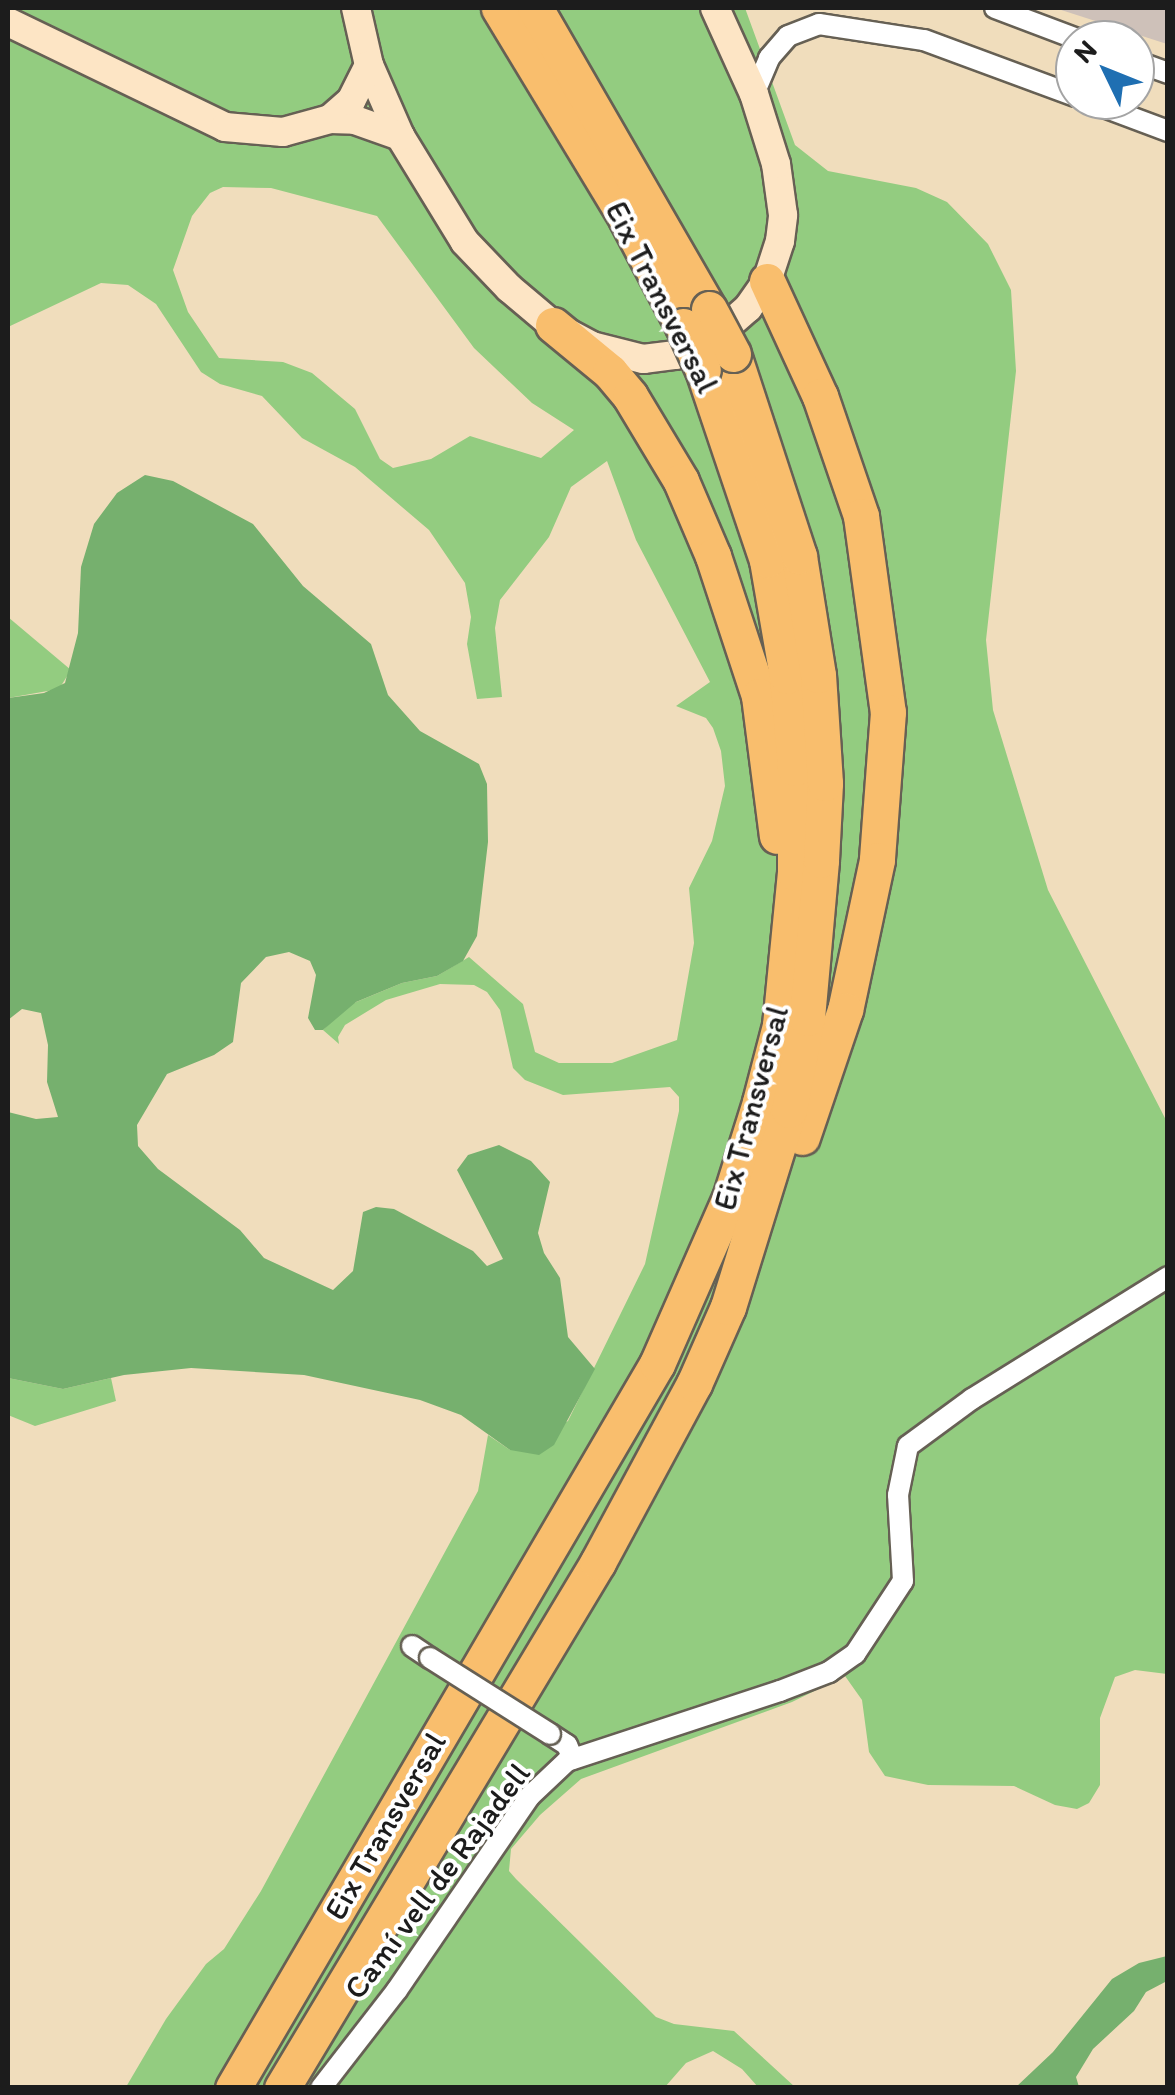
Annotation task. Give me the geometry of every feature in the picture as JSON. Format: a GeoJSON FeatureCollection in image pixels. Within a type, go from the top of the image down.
{"type":"FeatureCollection","features":[{"type":"Feature","properties":{"kind":"highway","name":"Eix Transversal"},"geometry":{"type":"LineString","coordinates":[[499,8],[626,218],[696,318]]}},
{"type":"Feature","properties":{"kind":"highway","name":"Eix Transversal"},"geometry":{"type":"LineString","coordinates":[[282,2088],[598,1562],[694,1384],[728,1307],[784,1129],[807,1018],[825,783],[818,675],[799,556],[718,362],[535,8]]}},
{"type":"Feature","properties":{"kind":"highway"},"geometry":{"type":"LineString","coordinates":[[728,1307],[770,1234],[844,1010],[877,860],[888,712],[861,516],[820,396],[767,281]]}},
{"type":"Feature","properties":{"kind":"highway"},"geometry":{"type":"LineString","coordinates":[[553,324],[610,372],[654,432],[682,481],[738,625],[758,696],[778,843],[783,900],[780,1025]]}},
{"type":"Feature","properties":{"kind":"highway","name":"Eix Transversal"},"geometry":{"type":"LineString","coordinates":[[232,2088],[657,1364],[730,1198],[780,1025],[796,873],[795,768],[786,676],[767,560],[718,362]]}},
{"type":"Feature","properties":{"kind":"street"},"geometry":{"type":"LineString","coordinates":[[356,8],[369,65],[400,136],[465,242],[508,288],[553,324],[592,346],[643,360],[676,355],[717,335],[748,308],[767,281],[783,215],[776,164],[754,94],[715,8]]}},
{"type":"Feature","properties":{"kind":"street"},"geometry":{"type":"LineString","coordinates":[[995,8],[1055,31]]}},
{"type":"Feature","properties":{"kind":"street"},"geometry":{"type":"LineString","coordinates":[[8,22],[225,128],[283,132],[330,120],[355,120],[400,136]]}},
{"type":"Feature","properties":{"kind":"street"},"geometry":{"type":"LineString","coordinates":[[754,94],[769,58],[788,36],[819,24],[856,26],[924,40],[1055,89]]}},
{"type":"Feature","properties":{"kind":"street"},"geometry":{"type":"LineString","coordinates":[[330,120],[351,102],[369,65]]}},
{"type":"Feature","properties":{"kind":"street"},"geometry":{"type":"LineString","coordinates":[[1139,120],[1168,131]]}},
{"type":"Feature","properties":{"kind":"street","name":"Camí vell de Rajadell"},"geometry":{"type":"LineString","coordinates":[[320,2088],[408,1976],[530,1796],[573,1759],[780,1691],[829,1672],[855,1654],[904,1582],[898,1495],[908,1446],[972,1399],[1168,1277]]}},
{"type":"Feature","properties":{"kind":"street"},"geometry":{"type":"LineString","coordinates":[[421,1652],[550,1734],[566,1746],[573,1759]]}},
{"type":"Feature","properties":{"kind":"shaded area"},"geometry":{"type":"Polygon","coordinates":[[[1055,8],[1167,8],[1167,44],[1155,40],[1155,20],[1092,20],[1055,8]]]}},
{"type":"Feature","properties":{"kind":"green space"},"geometry":{"type":"Polygon","coordinates":[[[8,8],[745,8],[795,145],[828,171],[916,188],[947,202],[988,244],[1011,290],[1016,371],[986,640],[993,710],[1048,890],[1167,1122],[1167,1674],[1135,1670],[1115,1677],[1100,1718],[1100,1785],[1089,1803],[1077,1809],[1055,1805],[1014,1786],[928,1785],[885,1776],[869,1752],[862,1700],[845,1676],[792,1702],[581,1779],[540,1815],[511,1849],[509,1871],[516,1879],[656,2017],[674,2024],[734,2031],[795,2087],[758,2087],[742,2069],[713,2051],[686,2063],[665,2087],[126,2087],[166,2019],[206,1964],[224,1949],[261,1891],[478,1491],[488,1435],[510,1450],[568,1421],[645,1264],[679,1111],[679,1097],[670,1087],[563,1095],[525,1080],[513,1068],[500,1010],[487,992],[474,985],[440,984],[386,1000],[345,1025],[338,1037],[339,1044],[323,1030],[349,1005],[402,983],[437,976],[469,957],[523,1004],[535,1052],[559,1063],[612,1063],[677,1040],[694,943],[689,888],[712,841],[725,786],[721,751],[713,728],[706,718],[676,706],[710,682],[636,540],[607,461],[571,487],[549,537],[500,600],[495,628],[502,697],[477,699],[467,644],[471,617],[465,583],[429,530],[355,467],[302,438],[262,396],[220,384],[201,372],[156,304],[128,285],[101,283],[8,327],[8,8]],[[223,187],[210,193],[192,216],[173,270],[188,312],[219,358],[283,362],[312,373],[355,409],[380,459],[393,468],[431,459],[470,436],[541,458],[574,430],[532,403],[474,348],[377,216],[271,188],[223,187]]]}},
{"type":"Feature","properties":{"kind":"green space"},"geometry":{"type":"Polygon","coordinates":[[[145,475],[173,481],[253,524],[303,586],[371,644],[388,695],[420,731],[479,764],[487,784],[488,842],[477,936],[463,961],[437,976],[402,983],[356,1002],[323,1030],[315,1030],[308,1018],[316,975],[310,961],[289,952],[266,957],[241,983],[233,1042],[214,1055],[167,1074],[137,1125],[138,1146],[158,1169],[240,1230],[264,1258],[333,1290],[353,1271],[363,1212],[376,1207],[394,1209],[473,1251],[487,1266],[503,1259],[457,1170],[468,1155],[499,1145],[531,1161],[550,1182],[538,1233],[544,1253],[560,1278],[568,1337],[595,1369],[554,1445],[539,1455],[510,1450],[461,1415],[420,1400],[304,1375],[191,1368],[124,1375],[63,1389],[8,1378],[8,1112],[36,1119],[58,1117],[47,1082],[48,1045],[41,1013],[22,1009],[8,1020],[8,698],[44,693],[65,683],[78,633],[81,567],[94,524],[117,493],[145,475]]]}},
{"type":"Feature","properties":{"kind":"green space"},"geometry":{"type":"Polygon","coordinates":[[[8,617],[71,670],[59,689],[8,698],[8,617]]]}},
{"type":"Feature","properties":{"kind":"green space"},"geometry":{"type":"Polygon","coordinates":[[[8,1378],[63,1389],[111,1378],[116,1401],[35,1426],[8,1415],[8,1378]]]}},
{"type":"Feature","properties":{"kind":"green space"},"geometry":{"type":"Polygon","coordinates":[[[1167,1956],[1167,1981],[1146,1992],[1134,2011],[1093,2049],[1076,2077],[1079,2087],[1016,2087],[1053,2052],[1112,1979],[1139,1963],[1167,1956]]]}}]}
